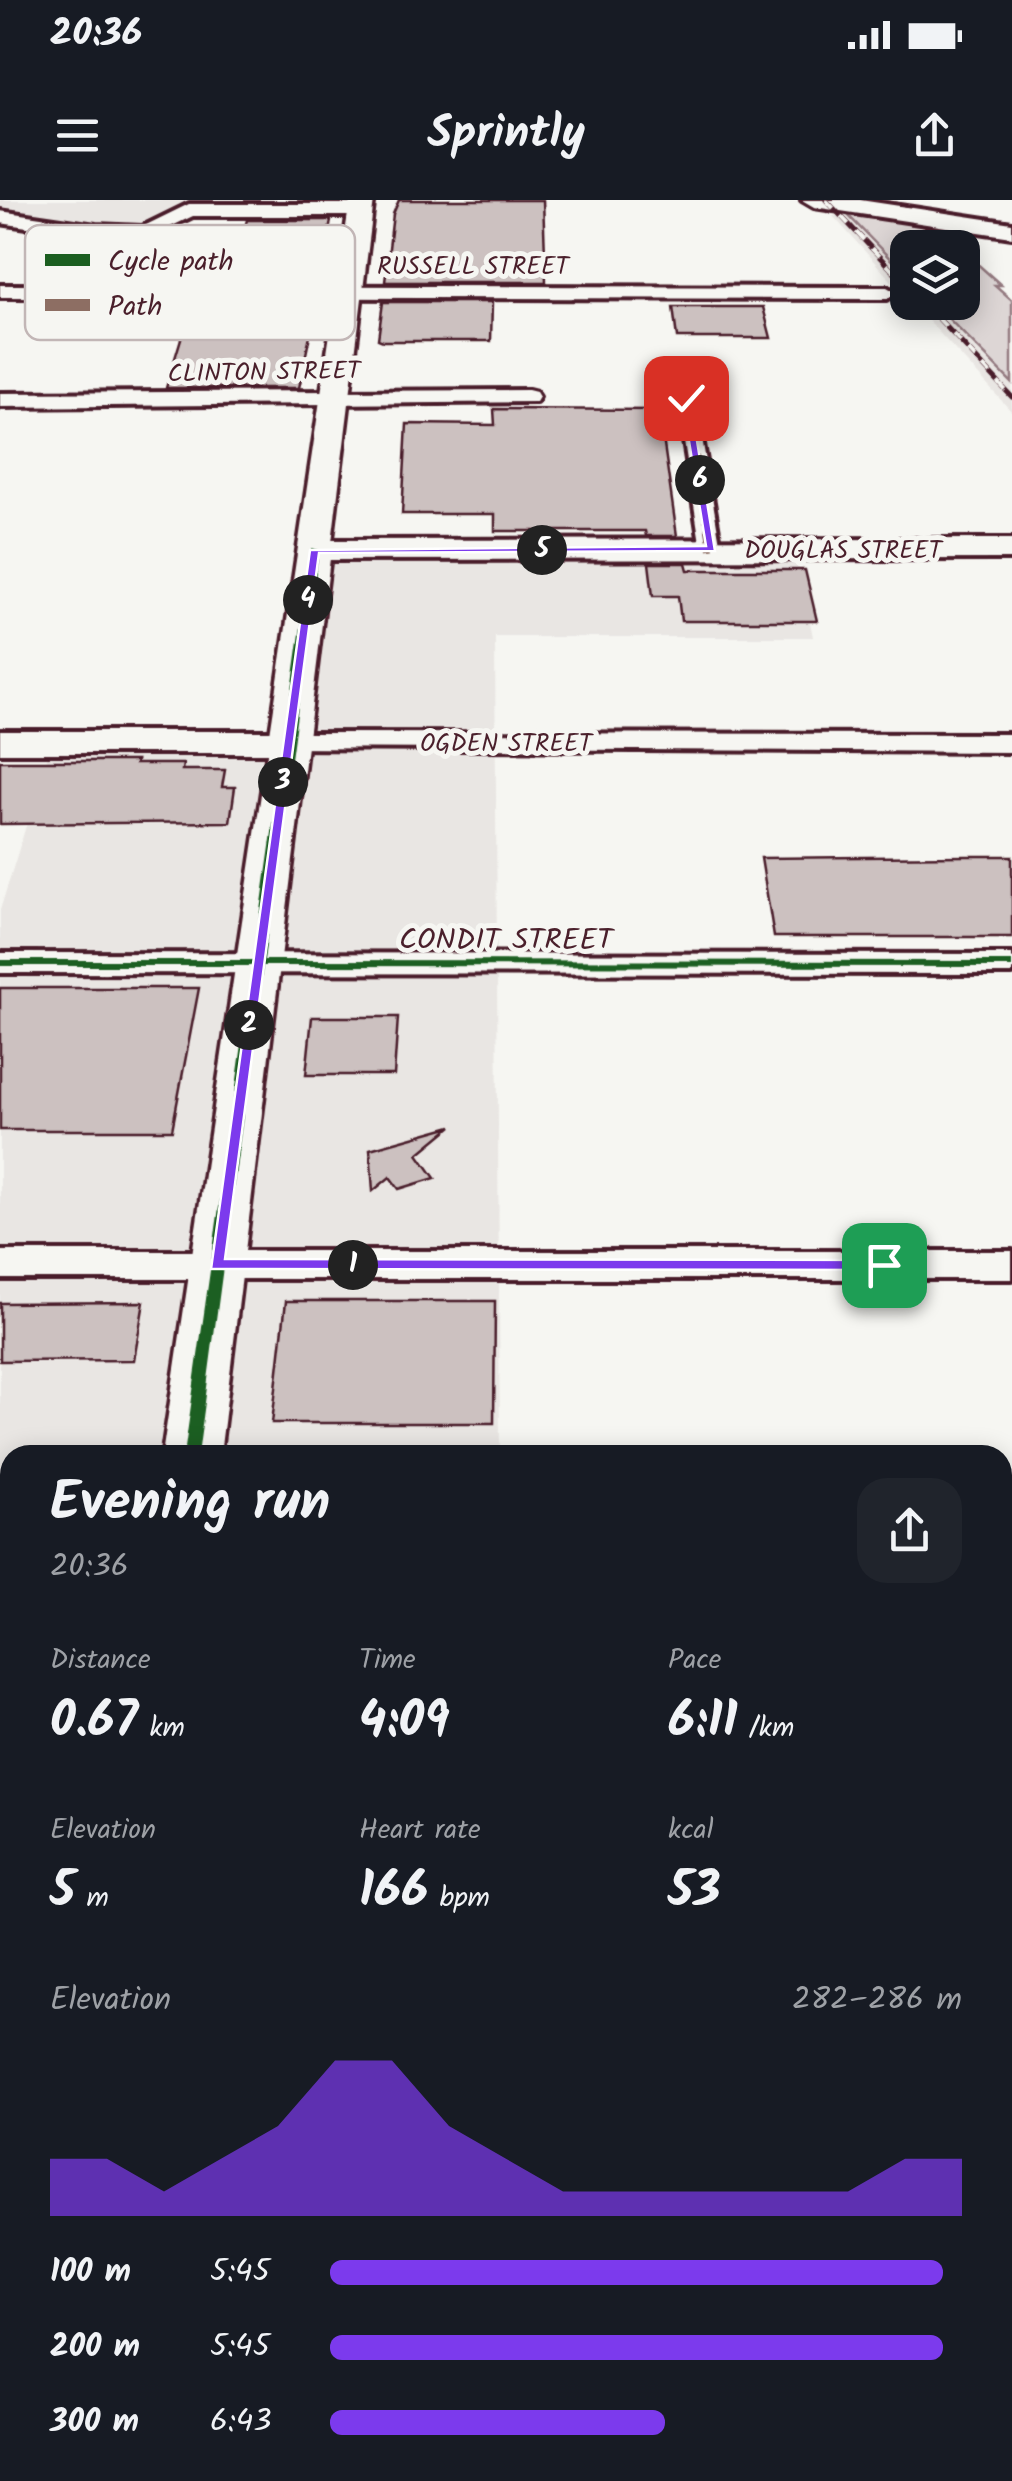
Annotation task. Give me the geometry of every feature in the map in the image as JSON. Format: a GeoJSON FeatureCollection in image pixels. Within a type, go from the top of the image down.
{"type":"FeatureCollection","features":[{"type":"Feature","properties":{"kind":"main road"},"geometry":{"type":"LineString","coordinates":[[355,241],[360,205]]}},
{"type":"Feature","properties":{"kind":"main road"},"geometry":{"type":"LineString","coordinates":[[191,1445],[342,340]]}},
{"type":"Feature","properties":{"kind":"street"},"geometry":{"type":"LineString","coordinates":[[814,200],[1012,230]]}},
{"type":"Feature","properties":{"kind":"street"},"geometry":{"type":"LineString","coordinates":[[162,225],[190,210],[360,205]]}},
{"type":"Feature","properties":{"kind":"street","name":"RUSSELL STREET"},"geometry":{"type":"LineString","coordinates":[[355,292],[887,292]]}},
{"type":"Feature","properties":{"kind":"street","name":"CLINTON STREET"},"geometry":{"type":"LineString","coordinates":[[0,400],[528,397]]}},
{"type":"Feature","properties":{"kind":"street"},"geometry":{"type":"LineString","coordinates":[[686,398],[711,549]]}},
{"type":"Feature","properties":{"kind":"street","name":"DOUGLAS STREET"},"geometry":{"type":"LineString","coordinates":[[314,550],[1012,549]]}},
{"type":"Feature","properties":{"kind":"street","name":"OGDEN STREET"},"geometry":{"type":"LineString","coordinates":[[0,742],[1012,742]]}},
{"type":"Feature","properties":{"kind":"street","name":"CONDIT STREET"},"geometry":{"type":"LineString","coordinates":[[0,963],[1012,964]]}},
{"type":"Feature","properties":{"kind":"street"},"geometry":{"type":"LineString","coordinates":[[0,1265],[1012,1265]]}},
{"type":"Feature","properties":{"kind":"shaded area"},"geometry":{"type":"Polygon","coordinates":[[[0,200],[220,200],[171,225],[25,225],[0,221],[0,200]]]}},
{"type":"Feature","properties":{"kind":"shaded area"},"geometry":{"type":"Polygon","coordinates":[[[845,212],[931,224],[938,230],[890,230],[890,258],[845,212]]]}},
{"type":"Feature","properties":{"kind":"shaded area"},"geometry":{"type":"Polygon","coordinates":[[[850,215],[890,258],[890,279],[833,216],[850,215]]]}},
{"type":"Feature","properties":{"kind":"shaded area"},"geometry":{"type":"Polygon","coordinates":[[[980,266],[1012,300],[1012,383],[950,320],[980,320],[980,266]]]}},
{"type":"Feature","properties":{"kind":"shaded area"},"geometry":{"type":"Polygon","coordinates":[[[928,320],[952,320],[1012,384],[1012,412],[928,320]]]}},
{"type":"Feature","properties":{"kind":"shaded area"},"geometry":{"type":"Polygon","coordinates":[[[795,549],[813,637],[495,637],[500,1445],[0,1445],[0,910],[52,742],[289,742],[315,550],[795,549]]]}},
{"type":"Feature","properties":{"kind":"building"},"geometry":{"type":"Polygon","coordinates":[[[399,200],[543,200],[546,282],[385,282],[393,214],[399,200]]]}},
{"type":"Feature","properties":{"kind":"building"},"geometry":{"type":"Polygon","coordinates":[[[247,220],[331,220],[330,225],[246,225],[247,220]]]}},
{"type":"Feature","properties":{"kind":"building"},"geometry":{"type":"Polygon","coordinates":[[[383,302],[492,302],[491,341],[383,341],[378,339],[383,302]]]}},
{"type":"Feature","properties":{"kind":"building"},"geometry":{"type":"Polygon","coordinates":[[[673,307],[763,307],[771,338],[677,338],[673,307]]]}},
{"type":"Feature","properties":{"kind":"building"},"geometry":{"type":"Polygon","coordinates":[[[181,340],[309,340],[299,388],[166,388],[181,340]]]}},
{"type":"Feature","properties":{"kind":"building"},"geometry":{"type":"Polygon","coordinates":[[[494,409],[659,410],[677,536],[646,536],[645,531],[495,531],[495,514],[402,514],[407,424],[495,425],[494,409]]]}},
{"type":"Feature","properties":{"kind":"building"},"geometry":{"type":"Polygon","coordinates":[[[649,563],[686,563],[688,570],[805,570],[817,621],[681,621],[678,596],[653,596],[649,563]]]}},
{"type":"Feature","properties":{"kind":"building"},"geometry":{"type":"Polygon","coordinates":[[[0,761],[136,761],[135,764],[183,764],[182,770],[225,770],[222,787],[235,787],[230,822],[0,824],[0,761]]]}},
{"type":"Feature","properties":{"kind":"building"},"geometry":{"type":"Polygon","coordinates":[[[1012,856],[1012,937],[774,937],[761,858],[1012,856]]]}},
{"type":"Feature","properties":{"kind":"building"},"geometry":{"type":"Polygon","coordinates":[[[0,988],[199,988],[172,1130],[0,1130],[0,988]]]}},
{"type":"Feature","properties":{"kind":"building"},"geometry":{"type":"Polygon","coordinates":[[[312,1017],[398,1017],[394,1075],[306,1075],[312,1017]]]}},
{"type":"Feature","properties":{"kind":"building"},"geometry":{"type":"Polygon","coordinates":[[[452,1126],[418,1154],[435,1178],[399,1189],[390,1177],[373,1191],[370,1149],[452,1126]]]}},
{"type":"Feature","properties":{"kind":"building"},"geometry":{"type":"Polygon","coordinates":[[[286,1301],[495,1301],[494,1423],[272,1423],[286,1301]]]}},
{"type":"Feature","properties":{"kind":"building"},"geometry":{"type":"Polygon","coordinates":[[[144,1302],[134,1360],[0,1361],[0,1303],[144,1302]]]}},
{"type":"Feature","properties":{"kind":"railway"},"geometry":{"type":"LineString","coordinates":[[826,200],[890,268]]}},
{"type":"Feature","properties":{"kind":"railway"},"geometry":{"type":"LineString","coordinates":[[940,320],[1012,397]]}},
{"type":"Feature","properties":{"kind":"marked path"},"geometry":{"type":"LineString","coordinates":[[686,397],[711,549]]}},
{"type":"Feature","properties":{"kind":"cycle path"},"geometry":{"type":"LineString","coordinates":[[192,1445],[315,550]]}},
{"type":"Feature","properties":{"kind":"cycle path"},"geometry":{"type":"LineString","coordinates":[[0,963],[1012,964]]}},
{"type":"Feature","properties":{"kind":"route"},"geometry":{"type":"LineString","coordinates":[[686,398],[711,549],[314,550],[216,1265],[884,1265]]}}]}
